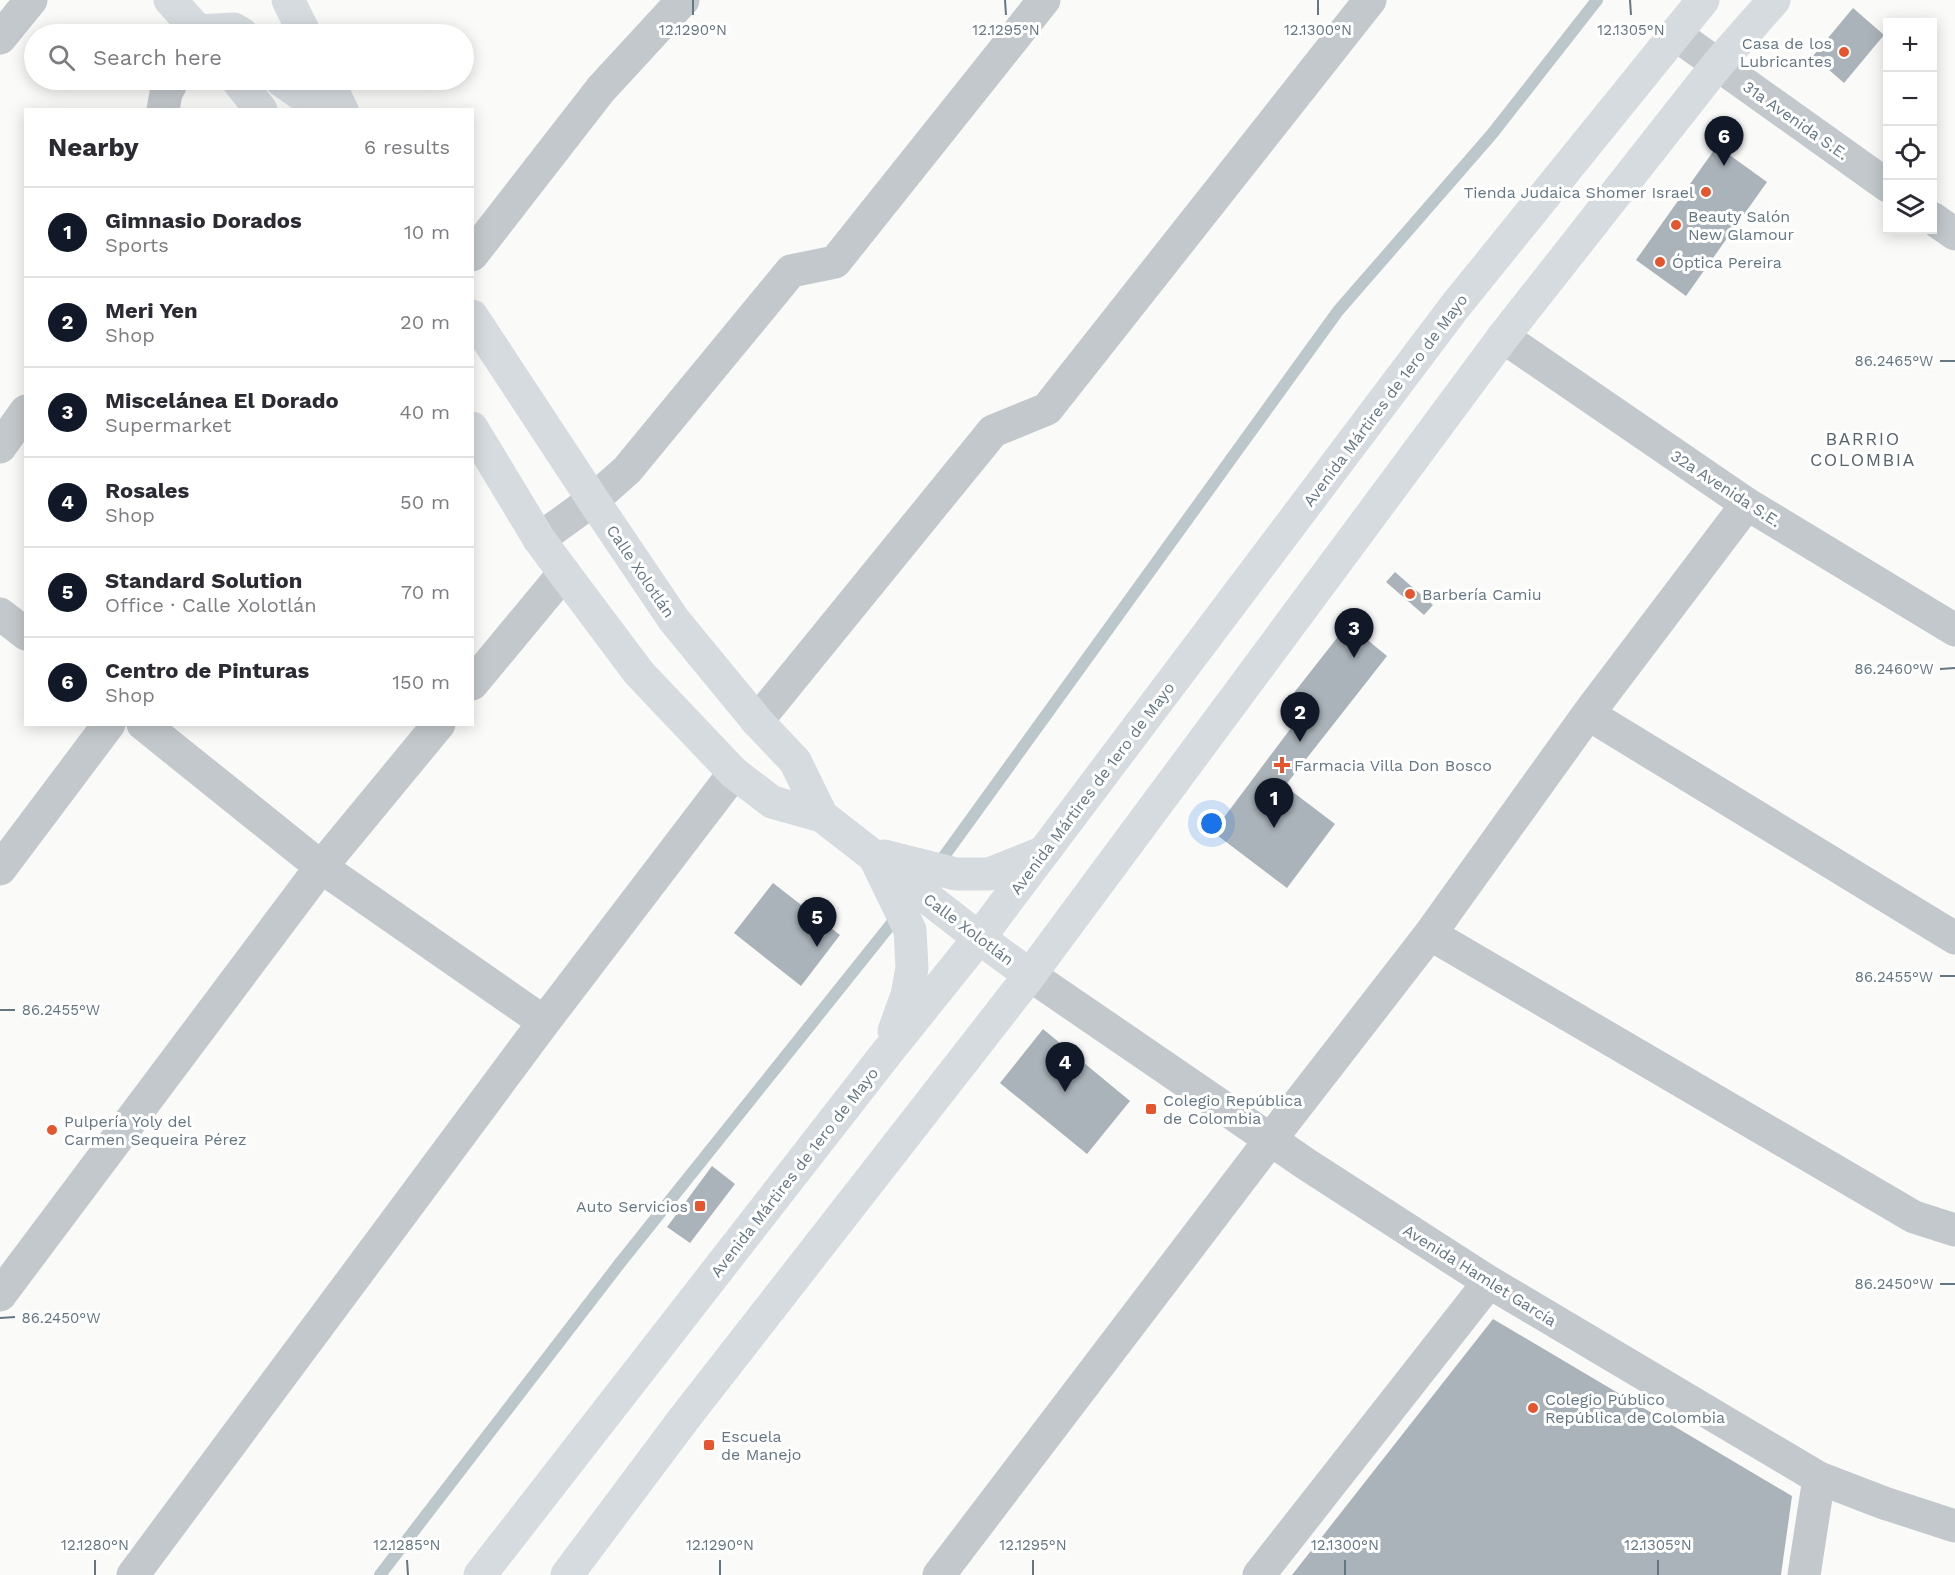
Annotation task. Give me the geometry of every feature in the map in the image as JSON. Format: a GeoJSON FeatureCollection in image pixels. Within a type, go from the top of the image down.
{"type":"FeatureCollection","features":[{"type":"Feature","properties":{"kind":"main road"},"geometry":{"type":"LineString","coordinates":[[170,0],[190,24]]}},
{"type":"Feature","properties":{"kind":"main road"},"geometry":{"type":"LineString","coordinates":[[288,0],[300,24]]}},
{"type":"Feature","properties":{"kind":"main road","name":"Avenida Mártires de 1ero de Mayo"},"geometry":{"type":"LineString","coordinates":[[480,1575],[885,1055],[979,938],[1456,305],[1703,0]]}},
{"type":"Feature","properties":{"kind":"main road"},"geometry":{"type":"LineString","coordinates":[[567,1575],[682,1420],[1030,975],[1503,338],[1717,65],[1774,0]]}},
{"type":"Feature","properties":{"kind":"main road"},"geometry":{"type":"LineString","coordinates":[[245,90],[260,108]]}},
{"type":"Feature","properties":{"kind":"main road"},"geometry":{"type":"LineString","coordinates":[[295,90],[320,108]]}},
{"type":"Feature","properties":{"kind":"main road"},"geometry":{"type":"LineString","coordinates":[[332,90],[341,108]]}},
{"type":"Feature","properties":{"kind":"main road","name":"Calle Xolotlán"},"geometry":{"type":"LineString","coordinates":[[474,319],[674,620],[757,721],[795,761],[822,816]]}},
{"type":"Feature","properties":{"kind":"main road","name":"Calle Xolotlán"},"geometry":{"type":"LineString","coordinates":[[474,431],[539,539],[639,673],[734,773],[772,802],[822,816],[935,905],[1030,975]]}},
{"type":"Feature","properties":{"kind":"main road"},"geometry":{"type":"LineString","coordinates":[[885,1055],[907,995],[912,968],[908,883],[956,874],[989,874],[1044,852]]}},
{"type":"Feature","properties":{"kind":"street"},"geometry":{"type":"LineString","coordinates":[[0,38],[31,0]]}},
{"type":"Feature","properties":{"kind":"street"},"geometry":{"type":"LineString","coordinates":[[539,539],[593,500],[627,470],[791,271],[835,262],[1044,0]]}},
{"type":"Feature","properties":{"kind":"street"},"geometry":{"type":"LineString","coordinates":[[757,721],[993,431],[1047,409],[1370,0]]}},
{"type":"Feature","properties":{"kind":"street"},"geometry":{"type":"LineString","coordinates":[[474,252],[601,89],[675,3]]}},
{"type":"Feature","properties":{"kind":"street","name":"31a Avenida S.E."},"geometry":{"type":"LineString","coordinates":[[1675,34],[1883,183]]}},
{"type":"Feature","properties":{"kind":"street"},"geometry":{"type":"LineString","coordinates":[[163,108],[168,90]]}},
{"type":"Feature","properties":{"kind":"street"},"geometry":{"type":"LineString","coordinates":[[1937,221],[1955,234]]}},
{"type":"Feature","properties":{"kind":"street","name":"32a Avenida S.E."},"geometry":{"type":"LineString","coordinates":[[1503,338],[1747,504],[1955,630]]}},
{"type":"Feature","properties":{"kind":"street"},"geometry":{"type":"LineString","coordinates":[[0,447],[24,414]]}},
{"type":"Feature","properties":{"kind":"street"},"geometry":{"type":"LineString","coordinates":[[939,1575],[1430,933],[1588,714],[1747,504]]}},
{"type":"Feature","properties":{"kind":"street"},"geometry":{"type":"LineString","coordinates":[[474,682],[564,573]]}},
{"type":"Feature","properties":{"kind":"street"},"geometry":{"type":"LineString","coordinates":[[0,614],[24,632]]}},
{"type":"Feature","properties":{"kind":"street"},"geometry":{"type":"LineString","coordinates":[[1588,714],[1955,939]]}},
{"type":"Feature","properties":{"kind":"street"},"geometry":{"type":"LineString","coordinates":[[0,869],[107,726]]}},
{"type":"Feature","properties":{"kind":"street"},"geometry":{"type":"LineString","coordinates":[[145,726],[321,867],[544,1022]]}},
{"type":"Feature","properties":{"kind":"street"},"geometry":{"type":"LineString","coordinates":[[0,1295],[321,867],[437,726]]}},
{"type":"Feature","properties":{"kind":"street"},"geometry":{"type":"LineString","coordinates":[[133,1575],[544,1022],[734,773]]}},
{"type":"Feature","properties":{"kind":"street"},"geometry":{"type":"LineString","coordinates":[[1430,933],[1914,1217],[1955,1230]]}},
{"type":"Feature","properties":{"kind":"street","name":"Avenida Hamlet García"},"geometry":{"type":"LineString","coordinates":[[1030,975],[1306,1164],[1489,1282],[1819,1478],[1884,1503],[1955,1526]]}},
{"type":"Feature","properties":{"kind":"street"},"geometry":{"type":"LineString","coordinates":[[1259,1575],[1489,1282]]}},
{"type":"Feature","properties":{"kind":"street"},"geometry":{"type":"LineString","coordinates":[[1804,1575],[1819,1478]]}},
{"type":"Feature","properties":{"kind":"building","name":"Casa de los Lubricantes"},"geometry":{"type":"Polygon","coordinates":[[[1853,8],[1883,34],[1844,83],[1813,56],[1853,8]]]}},
{"type":"Feature","properties":{"kind":"building"},"geometry":{"type":"Polygon","coordinates":[[[1717,146],[1767,182],[1686,296],[1636,260],[1717,146]]]}},
{"type":"Feature","properties":{"kind":"building","name":"Barbería Camiu"},"geometry":{"type":"Polygon","coordinates":[[[1395,572],[1433,605],[1424,615],[1386,582],[1395,572]]]}},
{"type":"Feature","properties":{"kind":"building"},"geometry":{"type":"Polygon","coordinates":[[[1348,624],[1387,656],[1285,786],[1335,824],[1287,888],[1213,832],[1297,720],[1282,708],[1348,624]]]}},
{"type":"Feature","properties":{"kind":"building"},"geometry":{"type":"Polygon","coordinates":[[[773,883],[840,935],[801,986],[734,933],[773,883]]]}},
{"type":"Feature","properties":{"kind":"building"},"geometry":{"type":"Polygon","coordinates":[[[1043,1029],[1130,1101],[1087,1154],[1000,1083],[1043,1029]]]}},
{"type":"Feature","properties":{"kind":"building"},"geometry":{"type":"Polygon","coordinates":[[[712,1166],[735,1184],[690,1243],[667,1227],[712,1166]]]}},
{"type":"Feature","properties":{"kind":"building","name":"Colegio Público República de Colombia"},"geometry":{"type":"Polygon","coordinates":[[[1493,1319],[1792,1496],[1781,1575],[1292,1575],[1493,1319]]]}},
{"type":"Feature","properties":{"kind":"waterway"},"geometry":{"type":"LineString","coordinates":[[937,866],[1338,311],[1492,134],[1597,0]]}},
{"type":"Feature","properties":{"kind":"waterway"},"geometry":{"type":"LineString","coordinates":[[380,1575],[620,1263],[900,913]]}},
{"type":"Feature","properties":{"kind":"place","name":"Casa de los Lubricantes"},"geometry":{"type":"Point","coordinates":[1844,52]}},
{"type":"Feature","properties":{"kind":"place","name":"Centro de Pinturas"},"geometry":{"type":"Point","coordinates":[1724,166]}},
{"type":"Feature","properties":{"kind":"place","name":"Tienda Judaica Shomer Israel"},"geometry":{"type":"Point","coordinates":[1706,192]}},
{"type":"Feature","properties":{"kind":"place","name":"Beauty Salón New Glamour"},"geometry":{"type":"Point","coordinates":[1676,225]}},
{"type":"Feature","properties":{"kind":"place","name":"Óptica Pereira"},"geometry":{"type":"Point","coordinates":[1660,262]}},
{"type":"Feature","properties":{"kind":"place","name":"Barbería Camiu"},"geometry":{"type":"Point","coordinates":[1410,594]}},
{"type":"Feature","properties":{"kind":"place","name":"Miscelánea El Dorado"},"geometry":{"type":"Point","coordinates":[1354,658]}},
{"type":"Feature","properties":{"kind":"place","name":"Meri Yen"},"geometry":{"type":"Point","coordinates":[1300,742]}},
{"type":"Feature","properties":{"kind":"place","name":"Farmacia Villa Don Bosco"},"geometry":{"type":"Point","coordinates":[1282,765]}},
{"type":"Feature","properties":{"kind":"place","name":"Gimnasio Dorados"},"geometry":{"type":"Point","coordinates":[1274,828]}},
{"type":"Feature","properties":{"kind":"place","name":"Standard Solution"},"geometry":{"type":"Point","coordinates":[817,947]}},
{"type":"Feature","properties":{"kind":"place","name":"Rosales"},"geometry":{"type":"Point","coordinates":[1065,1092]}},
{"type":"Feature","properties":{"kind":"place","name":"Colegio República de Colombia"},"geometry":{"type":"Point","coordinates":[1151,1109]}},
{"type":"Feature","properties":{"kind":"place","name":"Pulpería Yoly del Carmen Sequeira Pérez"},"geometry":{"type":"Point","coordinates":[52,1130]}},
{"type":"Feature","properties":{"kind":"place","name":"Auto Servicios"},"geometry":{"type":"Point","coordinates":[700,1206]}},
{"type":"Feature","properties":{"kind":"place","name":"Colegio Público República de Colombia"},"geometry":{"type":"Point","coordinates":[1533,1408]}},
{"type":"Feature","properties":{"kind":"place","name":"Escuela de Manejo"},"geometry":{"type":"Point","coordinates":[709,1445]}},
{"type":"Feature","properties":{"kind":"district","name":"BARRIO COLOMBIA"},"geometry":{"type":"Point","coordinates":[1863,449]}}]}
